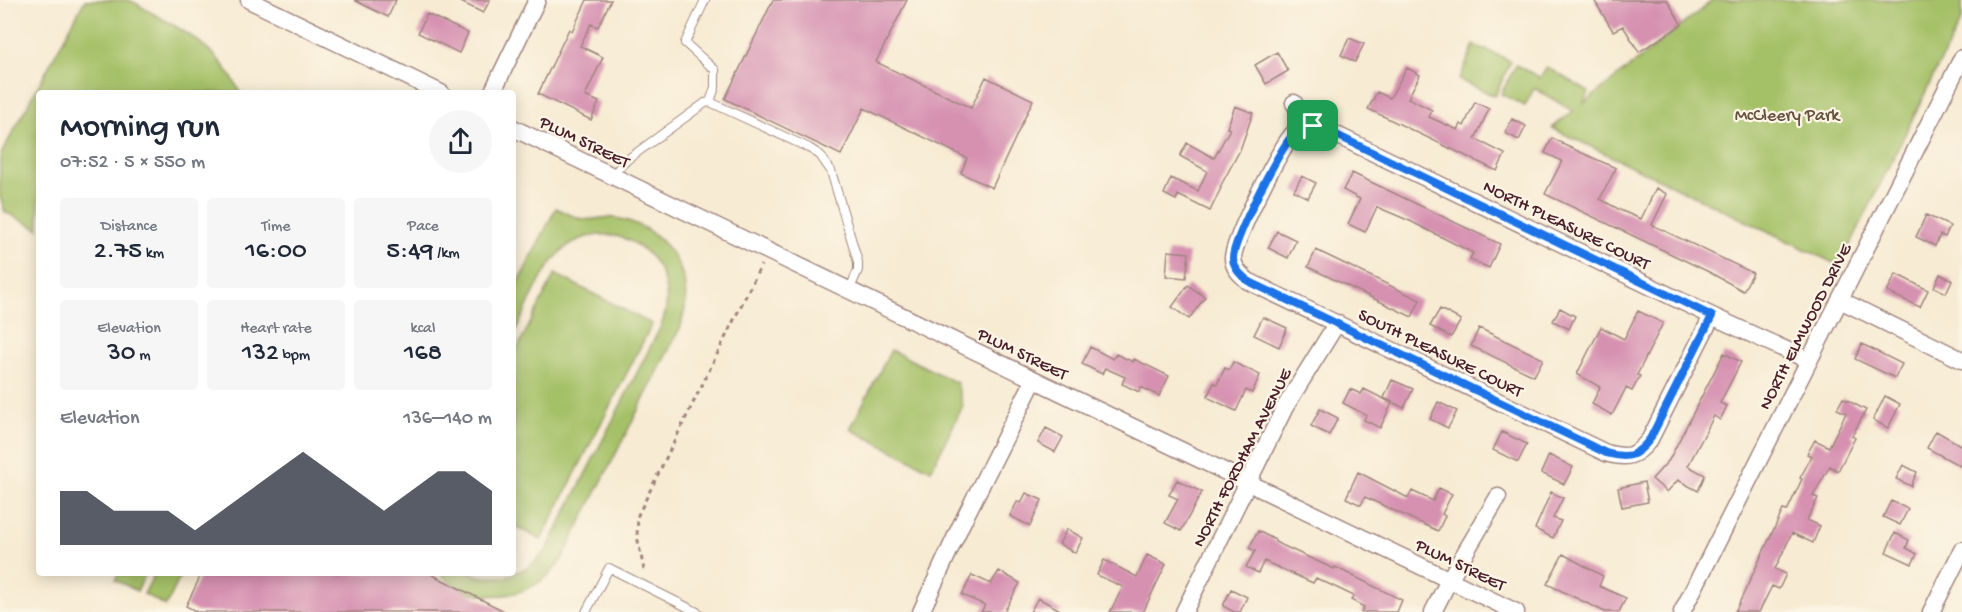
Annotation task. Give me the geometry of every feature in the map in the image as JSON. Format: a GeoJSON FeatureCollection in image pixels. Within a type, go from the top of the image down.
{"type":"FeatureCollection","features":[{"type":"Feature","properties":{"kind":"street"},"geometry":{"type":"LineString","coordinates":[[249,0],[435,90]]}},
{"type":"Feature","properties":{"kind":"street"},"geometry":{"type":"LineString","coordinates":[[493,90],[537,0]]}},
{"type":"Feature","properties":{"kind":"street","name":"NORTH ELMWOOD DRIVE"},"geometry":{"type":"LineString","coordinates":[[1682,612],[1962,58]]}},
{"type":"Feature","properties":{"kind":"street"},"geometry":{"type":"LineString","coordinates":[[1294,103],[1308,127]]}},
{"type":"Feature","properties":{"kind":"street","name":"SOUTH PLEASURE COURT"},"geometry":{"type":"LineString","coordinates":[[1308,127],[1296,131],[1282,148],[1235,247],[1233,256],[1237,269],[1248,281],[1606,453],[1619,457],[1632,456],[1642,450],[1650,439],[1712,316]]}},
{"type":"Feature","properties":{"kind":"street","name":"NORTH PLEASURE COURT"},"geometry":{"type":"LineString","coordinates":[[1308,127],[1322,128],[1808,360]]}},
{"type":"Feature","properties":{"kind":"street","name":"PLUM STREET"},"geometry":{"type":"LineString","coordinates":[[516,129],[1516,612]]}},
{"type":"Feature","properties":{"kind":"street"},"geometry":{"type":"LineString","coordinates":[[1840,300],[1962,360]]}},
{"type":"Feature","properties":{"kind":"street","name":"NORTH FORDHAM AVENUE"},"geometry":{"type":"LineString","coordinates":[[1184,612],[1285,407],[1337,323]]}},
{"type":"Feature","properties":{"kind":"street"},"geometry":{"type":"LineString","coordinates":[[921,612],[961,525],[1034,380]]}},
{"type":"Feature","properties":{"kind":"street"},"geometry":{"type":"LineString","coordinates":[[1433,612],[1498,496]]}},
{"type":"Feature","properties":{"kind":"street"},"geometry":{"type":"LineString","coordinates":[[1931,612],[1962,550]]}},
{"type":"Feature","properties":{"kind":"lane"},"geometry":{"type":"LineString","coordinates":[[705,0],[685,43],[715,70],[715,87],[710,102]]}},
{"type":"Feature","properties":{"kind":"lane"},"geometry":{"type":"LineString","coordinates":[[614,177],[628,159],[705,103],[710,102],[809,148],[820,155],[831,171],[858,262],[858,270],[849,291]]}},
{"type":"Feature","properties":{"kind":"lane"},"geometry":{"type":"LineString","coordinates":[[586,612],[609,568],[697,612]]}},
{"type":"Feature","properties":{"kind":"path"},"geometry":{"type":"LineString","coordinates":[[644,570],[637,536],[638,515],[764,260]]}},
{"type":"Feature","properties":{"kind":"green space"},"geometry":{"type":"Polygon","coordinates":[[[85,0],[127,0],[179,28],[214,55],[224,66],[238,90],[36,90],[36,228],[5,212],[0,197],[0,156],[85,0]]]}},
{"type":"Feature","properties":{"kind":"green space","name":"McCleery Park"},"geometry":{"type":"Polygon","coordinates":[[[1713,0],[1962,0],[1962,18],[1840,266],[1552,128],[1573,111],[1534,88],[1525,106],[1501,94],[1516,65],[1539,79],[1547,67],[1589,92],[1583,104],[1713,0]]]}},
{"type":"Feature","properties":{"kind":"green space"},"geometry":{"type":"Polygon","coordinates":[[[1474,45],[1511,61],[1495,96],[1459,80],[1474,45]]]}},
{"type":"Feature","properties":{"kind":"green space"},"geometry":{"type":"Polygon","coordinates":[[[556,208],[582,219],[611,218],[630,222],[657,237],[677,261],[685,291],[685,310],[681,326],[557,566],[532,587],[505,595],[491,596],[463,589],[443,576],[516,576],[516,572],[529,567],[546,551],[661,326],[666,303],[664,281],[655,263],[641,248],[624,238],[604,235],[584,238],[564,249],[556,257],[549,266],[516,330],[516,287],[556,208]]]}},
{"type":"Feature","properties":{"kind":"green space"},"geometry":{"type":"Polygon","coordinates":[[[555,274],[652,324],[541,540],[516,527],[516,351],[555,274]]]}},
{"type":"Feature","properties":{"kind":"green space"},"geometry":{"type":"Polygon","coordinates":[[[891,350],[957,383],[963,406],[931,470],[850,429],[891,350]]]}},
{"type":"Feature","properties":{"kind":"green space"},"geometry":{"type":"Polygon","coordinates":[[[117,576],[144,576],[137,591],[115,580],[117,576]]]}},
{"type":"Feature","properties":{"kind":"green space"},"geometry":{"type":"Polygon","coordinates":[[[153,576],[181,576],[166,606],[144,594],[153,576]]]}},
{"type":"Feature","properties":{"kind":"building"},"geometry":{"type":"Polygon","coordinates":[[[354,0],[396,0],[388,17],[354,0]]]}},
{"type":"Feature","properties":{"kind":"building"},"geometry":{"type":"Polygon","coordinates":[[[457,0],[490,0],[483,13],[457,0]]]}},
{"type":"Feature","properties":{"kind":"building"},"geometry":{"type":"Polygon","coordinates":[[[587,0],[611,0],[598,27],[591,24],[580,46],[603,57],[585,96],[599,102],[591,120],[538,94],[569,29],[572,31],[587,0]]]}},
{"type":"Feature","properties":{"kind":"building"},"geometry":{"type":"Polygon","coordinates":[[[773,0],[907,0],[876,62],[971,108],[986,77],[1033,100],[992,188],[961,173],[967,158],[864,108],[841,155],[725,99],[773,0]]]}},
{"type":"Feature","properties":{"kind":"building"},"geometry":{"type":"Polygon","coordinates":[[[1594,0],[1667,0],[1682,25],[1639,52],[1623,26],[1613,31],[1594,0]]]}},
{"type":"Feature","properties":{"kind":"building"},"geometry":{"type":"Polygon","coordinates":[[[427,14],[468,33],[459,53],[418,33],[427,14]]]}},
{"type":"Feature","properties":{"kind":"building"},"geometry":{"type":"Polygon","coordinates":[[[1349,38],[1364,44],[1355,62],[1341,55],[1349,38]]]}},
{"type":"Feature","properties":{"kind":"building"},"geometry":{"type":"Polygon","coordinates":[[[1277,52],[1288,71],[1266,84],[1255,65],[1277,52]]]}},
{"type":"Feature","properties":{"kind":"building"},"geometry":{"type":"Polygon","coordinates":[[[1407,68],[1420,75],[1408,98],[1432,110],[1429,117],[1458,130],[1461,124],[1464,126],[1475,102],[1489,109],[1475,139],[1505,154],[1497,171],[1368,109],[1377,92],[1390,98],[1407,68]]]}},
{"type":"Feature","properties":{"kind":"building"},"geometry":{"type":"Polygon","coordinates":[[[1235,106],[1253,113],[1240,150],[1210,211],[1178,195],[1176,200],[1164,194],[1171,178],[1198,191],[1207,171],[1180,156],[1187,143],[1214,158],[1230,129],[1227,128],[1235,106]]]}},
{"type":"Feature","properties":{"kind":"building"},"geometry":{"type":"Polygon","coordinates":[[[1512,119],[1526,126],[1519,140],[1505,133],[1512,119]]]}},
{"type":"Feature","properties":{"kind":"building"},"geometry":{"type":"Polygon","coordinates":[[[1552,138],[1616,168],[1600,199],[1622,211],[1641,219],[1656,188],[1667,194],[1652,225],[1753,273],[1743,291],[1709,272],[1545,194],[1562,161],[1545,153],[1552,138]]]}},
{"type":"Feature","properties":{"kind":"building"},"geometry":{"type":"Polygon","coordinates":[[[1352,173],[1500,244],[1489,268],[1470,259],[1473,253],[1377,207],[1365,232],[1348,224],[1360,199],[1343,190],[1352,173]]]}},
{"type":"Feature","properties":{"kind":"building"},"geometry":{"type":"Polygon","coordinates":[[[1302,176],[1316,183],[1308,198],[1294,191],[1302,176]]]}},
{"type":"Feature","properties":{"kind":"building"},"geometry":{"type":"Polygon","coordinates":[[[1926,215],[1950,226],[1945,237],[1940,235],[1935,246],[1916,237],[1926,215]]]}},
{"type":"Feature","properties":{"kind":"building"},"geometry":{"type":"Polygon","coordinates":[[[1277,231],[1296,240],[1288,258],[1268,248],[1277,231]]]}},
{"type":"Feature","properties":{"kind":"building"},"geometry":{"type":"Polygon","coordinates":[[[1316,250],[1420,300],[1412,317],[1308,267],[1316,250]]]}},
{"type":"Feature","properties":{"kind":"building"},"geometry":{"type":"Polygon","coordinates":[[[1168,251],[1189,253],[1186,278],[1166,276],[1168,251]]]}},
{"type":"Feature","properties":{"kind":"building"},"geometry":{"type":"Polygon","coordinates":[[[1896,274],[1928,290],[1920,307],[1887,292],[1896,274]]]}},
{"type":"Feature","properties":{"kind":"building"},"geometry":{"type":"Polygon","coordinates":[[[1940,274],[1952,280],[1946,293],[1934,287],[1940,274]]]}},
{"type":"Feature","properties":{"kind":"building"},"geometry":{"type":"Polygon","coordinates":[[[1188,285],[1205,297],[1189,319],[1172,307],[1188,285]]]}},
{"type":"Feature","properties":{"kind":"building"},"geometry":{"type":"Polygon","coordinates":[[[1560,308],[1575,316],[1569,329],[1553,321],[1560,308]]]}},
{"type":"Feature","properties":{"kind":"building"},"geometry":{"type":"Polygon","coordinates":[[[1440,309],[1461,320],[1451,337],[1430,326],[1440,309]]]}},
{"type":"Feature","properties":{"kind":"building"},"geometry":{"type":"Polygon","coordinates":[[[1638,311],[1663,323],[1637,375],[1640,376],[1632,391],[1626,388],[1612,415],[1592,404],[1600,387],[1577,374],[1601,327],[1624,339],[1638,311]]]}},
{"type":"Feature","properties":{"kind":"building"},"geometry":{"type":"Polygon","coordinates":[[[1263,317],[1287,328],[1279,347],[1254,335],[1263,317]]]}},
{"type":"Feature","properties":{"kind":"building"},"geometry":{"type":"Polygon","coordinates":[[[1479,328],[1543,359],[1534,376],[1471,346],[1479,328]]]}},
{"type":"Feature","properties":{"kind":"building"},"geometry":{"type":"Polygon","coordinates":[[[1862,344],[1902,364],[1895,378],[1855,359],[1862,344]]]}},
{"type":"Feature","properties":{"kind":"building"},"geometry":{"type":"Polygon","coordinates":[[[1090,347],[1113,359],[1116,354],[1133,362],[1134,359],[1169,376],[1159,396],[1141,387],[1139,392],[1122,384],[1125,377],[1105,368],[1102,374],[1082,364],[1090,347]]]}},
{"type":"Feature","properties":{"kind":"building"},"geometry":{"type":"Polygon","coordinates":[[[1724,353],[1741,362],[1720,403],[1727,406],[1720,420],[1714,416],[1688,466],[1705,475],[1698,491],[1678,480],[1667,492],[1652,479],[1669,460],[1724,353]]]}},
{"type":"Feature","properties":{"kind":"building"},"geometry":{"type":"Polygon","coordinates":[[[1233,362],[1260,375],[1252,393],[1246,390],[1236,411],[1207,397],[1225,368],[1229,370],[1233,362]]]}},
{"type":"Feature","properties":{"kind":"building"},"geometry":{"type":"Polygon","coordinates":[[[1392,380],[1413,389],[1404,408],[1384,398],[1392,380]]]}},
{"type":"Feature","properties":{"kind":"building"},"geometry":{"type":"Polygon","coordinates":[[[1350,389],[1361,394],[1364,389],[1392,403],[1380,428],[1364,420],[1366,415],[1343,403],[1350,389]]]}},
{"type":"Feature","properties":{"kind":"building"},"geometry":{"type":"Polygon","coordinates":[[[1885,396],[1900,404],[1888,428],[1873,420],[1885,396]]]}},
{"type":"Feature","properties":{"kind":"building"},"geometry":{"type":"Polygon","coordinates":[[[1843,398],[1866,410],[1852,436],[1855,438],[1838,471],[1830,466],[1813,496],[1818,498],[1807,520],[1820,526],[1813,543],[1792,533],[1775,569],[1786,574],[1779,589],[1772,586],[1759,612],[1735,612],[1783,510],[1787,511],[1802,479],[1800,478],[1812,456],[1807,454],[1815,440],[1829,447],[1846,413],[1837,409],[1843,398]]]}},
{"type":"Feature","properties":{"kind":"building"},"geometry":{"type":"Polygon","coordinates":[[[1438,402],[1457,411],[1448,428],[1430,419],[1438,402]]]}},
{"type":"Feature","properties":{"kind":"building"},"geometry":{"type":"Polygon","coordinates":[[[1320,409],[1338,418],[1329,435],[1311,426],[1320,409]]]}},
{"type":"Feature","properties":{"kind":"building"},"geometry":{"type":"Polygon","coordinates":[[[1046,428],[1063,437],[1055,452],[1038,443],[1046,428]]]}},
{"type":"Feature","properties":{"kind":"building"},"geometry":{"type":"Polygon","coordinates":[[[1936,431],[1962,446],[1962,467],[1927,448],[1936,431]]]}},
{"type":"Feature","properties":{"kind":"building"},"geometry":{"type":"Polygon","coordinates":[[[1502,432],[1527,444],[1518,462],[1493,450],[1502,432]]]}},
{"type":"Feature","properties":{"kind":"building"},"geometry":{"type":"Polygon","coordinates":[[[1549,455],[1573,467],[1564,484],[1541,473],[1549,455]]]}},
{"type":"Feature","properties":{"kind":"building"},"geometry":{"type":"Polygon","coordinates":[[[1903,465],[1917,472],[1911,486],[1896,479],[1903,465]]]}},
{"type":"Feature","properties":{"kind":"building"},"geometry":{"type":"Polygon","coordinates":[[[1358,472],[1408,498],[1412,491],[1433,501],[1439,488],[1452,494],[1442,514],[1445,516],[1438,531],[1365,497],[1361,505],[1346,498],[1358,472]]]}},
{"type":"Feature","properties":{"kind":"building"},"geometry":{"type":"Polygon","coordinates":[[[1177,480],[1202,492],[1181,531],[1165,523],[1178,499],[1169,495],[1177,480]]]}},
{"type":"Feature","properties":{"kind":"building"},"geometry":{"type":"Polygon","coordinates":[[[1644,482],[1648,502],[1622,507],[1618,488],[1644,482]]]}},
{"type":"Feature","properties":{"kind":"building"},"geometry":{"type":"Polygon","coordinates":[[[1551,492],[1563,498],[1553,518],[1561,521],[1553,538],[1535,529],[1551,492]]]}},
{"type":"Feature","properties":{"kind":"building"},"geometry":{"type":"Polygon","coordinates":[[[1026,493],[1042,500],[1030,526],[1010,516],[1017,502],[1021,503],[1026,493]]]}},
{"type":"Feature","properties":{"kind":"building"},"geometry":{"type":"Polygon","coordinates":[[[1891,501],[1908,509],[1900,525],[1883,517],[1891,501]]]}},
{"type":"Feature","properties":{"kind":"building"},"geometry":{"type":"Polygon","coordinates":[[[1067,529],[1083,538],[1075,553],[1059,544],[1067,529]]]}},
{"type":"Feature","properties":{"kind":"building"},"geometry":{"type":"Polygon","coordinates":[[[1258,531],[1275,542],[1334,569],[1335,567],[1402,600],[1397,612],[1361,612],[1364,607],[1351,600],[1354,596],[1316,578],[1313,583],[1264,561],[1258,573],[1246,567],[1255,551],[1249,548],[1258,531]]]}},
{"type":"Feature","properties":{"kind":"building"},"geometry":{"type":"Polygon","coordinates":[[[1895,533],[1909,540],[1906,548],[1917,554],[1912,564],[1886,552],[1895,533]]]}},
{"type":"Feature","properties":{"kind":"building"},"geometry":{"type":"Polygon","coordinates":[[[1563,554],[1603,576],[1599,586],[1626,598],[1619,612],[1605,612],[1547,584],[1563,554]]]}},
{"type":"Feature","properties":{"kind":"building"},"geometry":{"type":"Polygon","coordinates":[[[1147,555],[1166,564],[1143,612],[1110,612],[1123,587],[1097,575],[1104,560],[1137,577],[1147,555]]]}},
{"type":"Feature","properties":{"kind":"building"},"geometry":{"type":"Polygon","coordinates":[[[999,571],[1020,583],[1004,612],[981,612],[985,605],[962,595],[972,575],[991,584],[999,571]]]}},
{"type":"Feature","properties":{"kind":"building"},"geometry":{"type":"Polygon","coordinates":[[[201,576],[435,576],[506,612],[197,612],[186,606],[201,576]]]}},
{"type":"Feature","properties":{"kind":"building"},"geometry":{"type":"Polygon","coordinates":[[[1231,589],[1247,597],[1240,612],[1234,612],[1223,606],[1231,589]]]}},
{"type":"Feature","properties":{"kind":"building"},"geometry":{"type":"Polygon","coordinates":[[[1038,598],[1064,612],[1030,612],[1038,598]]]}},
{"type":"Feature","properties":{"kind":"route"},"geometry":{"type":"LineString","coordinates":[[1313,126],[1322,128],[1712,316],[1650,439],[1642,450],[1632,456],[1619,457],[1606,453],[1248,281],[1242,276],[1234,263],[1233,256],[1238,238],[1282,148],[1296,131],[1313,126]]}}]}
